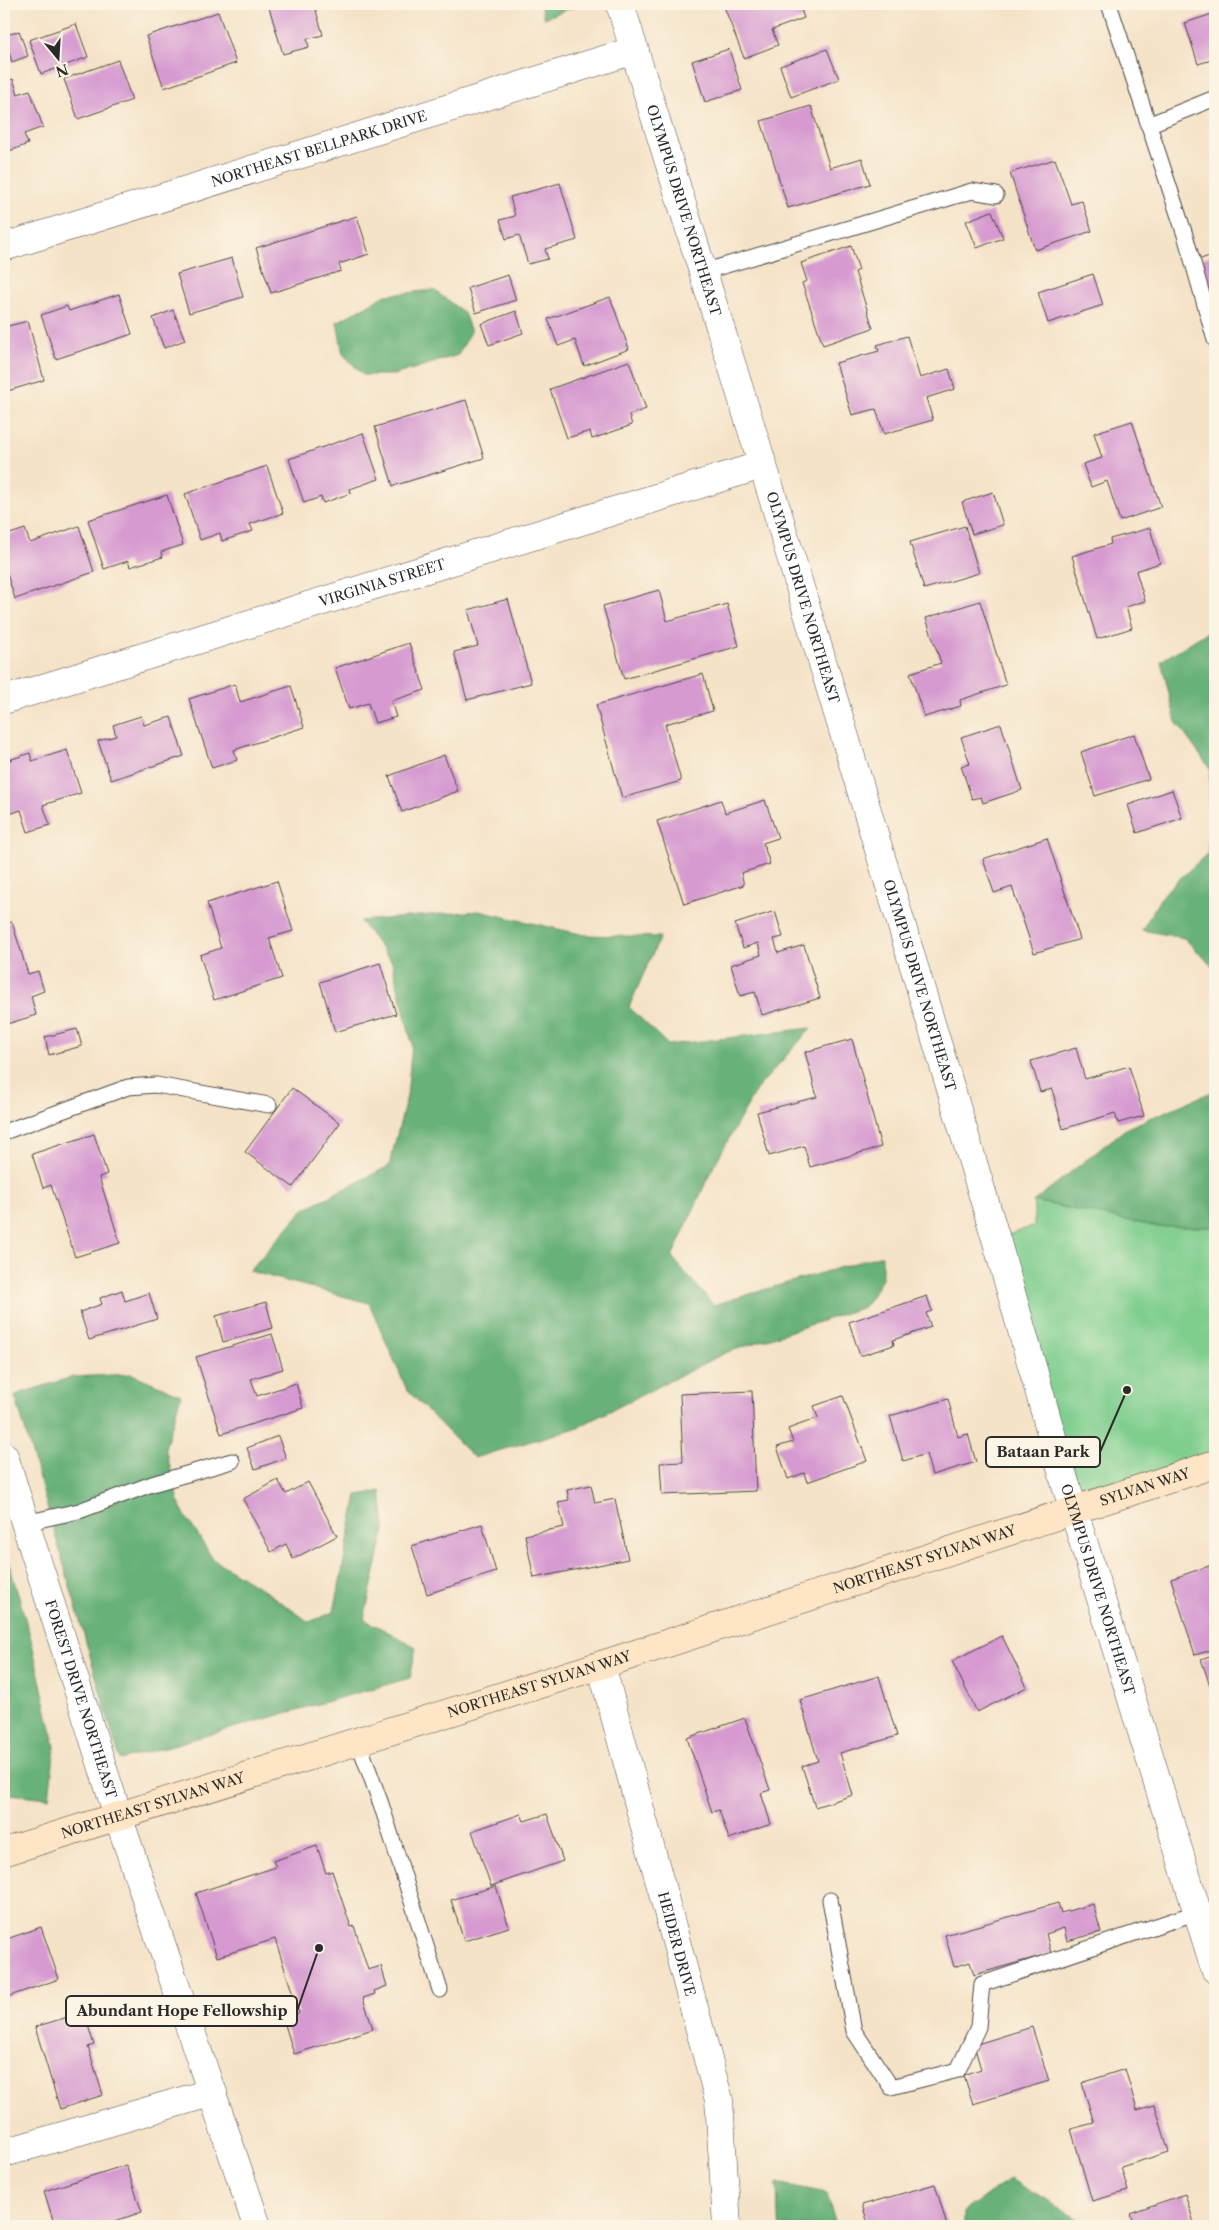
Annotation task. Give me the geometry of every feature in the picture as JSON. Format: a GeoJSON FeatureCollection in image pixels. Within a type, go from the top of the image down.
{"type":"FeatureCollection","features":[{"type":"Feature","properties":{"kind":"main road","name":"SYLVAN WAY"},"geometry":{"type":"LineString","coordinates":[[1074,1510],[1215,1464]]}},
{"type":"Feature","properties":{"kind":"main road","name":"NORTHEAST SYLVAN WAY"},"geometry":{"type":"LineString","coordinates":[[4,1852],[601,1665],[1074,1510]]}},
{"type":"Feature","properties":{"kind":"street","name":"OLYMPUS DRIVE NORTHEAST"},"geometry":{"type":"LineString","coordinates":[[620,4],[762,465],[996,1239],[1074,1510],[1215,1969]]}},
{"type":"Feature","properties":{"kind":"street","name":"NORTHEAST BELLPARK DRIVE"},"geometry":{"type":"LineString","coordinates":[[4,247],[635,50]]}},
{"type":"Feature","properties":{"kind":"street","name":"VIRGINIA STREET"},"geometry":{"type":"LineString","coordinates":[[4,700],[762,465]]}},
{"type":"Feature","properties":{"kind":"street","name":"FOREST DRIVE NORTHEAST"},"geometry":{"type":"LineString","coordinates":[[4,1456],[118,1816],[257,2226]]}},
{"type":"Feature","properties":{"kind":"street","name":"HEIDER DRIVE"},"geometry":{"type":"LineString","coordinates":[[601,1665],[719,2100],[727,2226]]}},
{"type":"Feature","properties":{"kind":"street"},"geometry":{"type":"LineString","coordinates":[[4,2153],[213,2092]]}},
{"type":"Feature","properties":{"kind":"lane"},"geometry":{"type":"LineString","coordinates":[[1109,4],[1185,235],[1215,340]]}},
{"type":"Feature","properties":{"kind":"lane"},"geometry":{"type":"LineString","coordinates":[[1148,125],[1215,98]]}},
{"type":"Feature","properties":{"kind":"lane"},"geometry":{"type":"LineString","coordinates":[[703,272],[972,191],[996,196]]}},
{"type":"Feature","properties":{"kind":"lane"},"geometry":{"type":"LineString","coordinates":[[4,1132],[128,1087],[156,1085],[269,1105]]}},
{"type":"Feature","properties":{"kind":"lane"},"geometry":{"type":"LineString","coordinates":[[25,1523],[79,1511],[152,1484],[232,1460]]}},
{"type":"Feature","properties":{"kind":"lane"},"geometry":{"type":"LineString","coordinates":[[358,1741],[381,1804],[440,1990]]}},
{"type":"Feature","properties":{"kind":"lane"},"geometry":{"type":"LineString","coordinates":[[830,1900],[854,2031],[891,2087],[958,2070],[978,2027],[982,1984],[1198,1912]]}},
{"type":"Feature","properties":{"kind":"green space"},"geometry":{"type":"Polygon","coordinates":[[[540,4],[582,4],[544,18],[540,4]]]}},
{"type":"Feature","properties":{"kind":"green space"},"geometry":{"type":"Polygon","coordinates":[[[434,290],[464,313],[471,332],[458,355],[394,375],[363,375],[343,354],[337,322],[386,295],[434,290]]]}},
{"type":"Feature","properties":{"kind":"green space"},"geometry":{"type":"Polygon","coordinates":[[[1215,627],[1215,969],[1184,938],[1142,930],[1163,894],[1208,853],[1210,769],[1176,722],[1161,661],[1215,627]]]}},
{"type":"Feature","properties":{"kind":"green space"},"geometry":{"type":"Polygon","coordinates":[[[478,911],[585,935],[660,937],[629,1007],[668,1045],[811,1028],[756,1090],[711,1171],[672,1257],[713,1305],[882,1255],[882,1279],[864,1307],[725,1353],[576,1428],[474,1458],[407,1390],[369,1303],[249,1271],[304,1209],[389,1166],[407,1096],[412,1044],[392,962],[360,921],[478,911]]]}},
{"type":"Feature","properties":{"kind":"green space"},"geometry":{"type":"Polygon","coordinates":[[[1215,1077],[1215,1227],[1158,1227],[1034,1201],[1127,1128],[1214,1091],[1215,1077]]]}},
{"type":"Feature","properties":{"kind":"green space"},"geometry":{"type":"Polygon","coordinates":[[[1215,1167],[1215,1464],[1075,1510],[996,1239],[1034,1226],[1034,1201],[1081,1211],[1215,1167]]]}},
{"type":"Feature","properties":{"kind":"green space"},"geometry":{"type":"Polygon","coordinates":[[[132,1374],[181,1395],[165,1448],[181,1509],[213,1559],[268,1593],[309,1622],[334,1612],[357,1495],[381,1491],[385,1529],[364,1619],[416,1647],[410,1678],[120,1760],[15,1395],[72,1377],[132,1374]]]}},
{"type":"Feature","properties":{"kind":"green space"},"geometry":{"type":"Polygon","coordinates":[[[4,1546],[31,1639],[55,1747],[49,1798],[9,1794],[4,1774],[4,1546]]]}},
{"type":"Feature","properties":{"kind":"green space"},"geometry":{"type":"Polygon","coordinates":[[[1010,2179],[1083,2222],[1082,2226],[964,2226],[964,2211],[1010,2179]]]}},
{"type":"Feature","properties":{"kind":"green space"},"geometry":{"type":"Polygon","coordinates":[[[777,2183],[827,2193],[836,2226],[780,2226],[778,2219],[777,2183]]]}},
{"type":"Feature","properties":{"kind":"building"},"geometry":{"type":"Polygon","coordinates":[[[268,4],[314,4],[323,35],[307,39],[309,47],[283,54],[268,4]]]}},
{"type":"Feature","properties":{"kind":"building"},"geometry":{"type":"Polygon","coordinates":[[[723,4],[799,4],[804,18],[772,30],[778,45],[744,58],[723,4]]]}},
{"type":"Feature","properties":{"kind":"building"},"geometry":{"type":"Polygon","coordinates":[[[218,12],[236,63],[164,88],[146,36],[218,12]]]}},
{"type":"Feature","properties":{"kind":"building"},"geometry":{"type":"Polygon","coordinates":[[[1215,13],[1215,59],[1198,64],[1185,23],[1215,13]]]}},
{"type":"Feature","properties":{"kind":"building"},"geometry":{"type":"Polygon","coordinates":[[[76,24],[88,57],[41,74],[29,40],[76,24]]]}},
{"type":"Feature","properties":{"kind":"building"},"geometry":{"type":"Polygon","coordinates":[[[19,31],[28,56],[12,62],[4,36],[19,31]]]}},
{"type":"Feature","properties":{"kind":"building"},"geometry":{"type":"Polygon","coordinates":[[[729,49],[742,90],[705,102],[692,61],[729,49]]]}},
{"type":"Feature","properties":{"kind":"building"},"geometry":{"type":"Polygon","coordinates":[[[827,49],[839,79],[791,97],[780,66],[827,49]]]}},
{"type":"Feature","properties":{"kind":"building"},"geometry":{"type":"Polygon","coordinates":[[[118,60],[132,100],[78,119],[64,79],[118,60]]]}},
{"type":"Feature","properties":{"kind":"building"},"geometry":{"type":"Polygon","coordinates":[[[13,79],[18,94],[30,90],[43,127],[24,134],[28,144],[4,153],[4,82],[13,79]]]}},
{"type":"Feature","properties":{"kind":"building"},"geometry":{"type":"Polygon","coordinates":[[[811,106],[830,168],[862,158],[870,184],[788,208],[761,121],[811,106]]]}},
{"type":"Feature","properties":{"kind":"building"},"geometry":{"type":"Polygon","coordinates":[[[1055,159],[1071,204],[1082,201],[1092,231],[1035,250],[1010,173],[1055,159]]]}},
{"type":"Feature","properties":{"kind":"building"},"geometry":{"type":"Polygon","coordinates":[[[560,183],[577,240],[545,249],[548,259],[528,264],[519,235],[506,239],[500,220],[515,216],[510,197],[560,183]]]}},
{"type":"Feature","properties":{"kind":"building"},"geometry":{"type":"Polygon","coordinates":[[[992,211],[1003,238],[977,248],[966,221],[992,211]]]}},
{"type":"Feature","properties":{"kind":"building"},"geometry":{"type":"Polygon","coordinates":[[[357,216],[369,254],[339,264],[341,271],[271,293],[256,248],[357,216]]]}},
{"type":"Feature","properties":{"kind":"building"},"geometry":{"type":"Polygon","coordinates":[[[851,246],[859,270],[855,272],[873,328],[823,345],[802,283],[807,281],[801,263],[851,246]]]}},
{"type":"Feature","properties":{"kind":"building"},"geometry":{"type":"Polygon","coordinates":[[[1215,254],[1215,307],[1198,260],[1215,254]]]}},
{"type":"Feature","properties":{"kind":"building"},"geometry":{"type":"Polygon","coordinates":[[[232,258],[243,297],[189,313],[177,274],[232,258]]]}},
{"type":"Feature","properties":{"kind":"building"},"geometry":{"type":"Polygon","coordinates":[[[1093,274],[1103,305],[1048,323],[1038,292],[1093,274]]]}},
{"type":"Feature","properties":{"kind":"building"},"geometry":{"type":"Polygon","coordinates":[[[508,275],[516,300],[476,313],[468,288],[508,275]]]}},
{"type":"Feature","properties":{"kind":"building"},"geometry":{"type":"Polygon","coordinates":[[[119,294],[132,334],[56,359],[41,315],[67,306],[69,311],[119,294]]]}},
{"type":"Feature","properties":{"kind":"building"},"geometry":{"type":"Polygon","coordinates":[[[610,297],[629,349],[584,366],[575,340],[558,346],[548,319],[610,297]]]}},
{"type":"Feature","properties":{"kind":"building"},"geometry":{"type":"Polygon","coordinates":[[[173,310],[185,340],[164,348],[153,318],[173,310]]]}},
{"type":"Feature","properties":{"kind":"building"},"geometry":{"type":"Polygon","coordinates":[[[516,311],[523,333],[489,345],[481,324],[516,311]]]}},
{"type":"Feature","properties":{"kind":"building"},"geometry":{"type":"Polygon","coordinates":[[[28,321],[44,380],[4,392],[4,344],[6,343],[4,327],[28,321]]]}},
{"type":"Feature","properties":{"kind":"building"},"geometry":{"type":"Polygon","coordinates":[[[907,336],[920,378],[949,369],[955,389],[926,398],[933,420],[884,434],[876,409],[852,415],[836,363],[879,351],[877,345],[907,336]]]}},
{"type":"Feature","properties":{"kind":"building"},"geometry":{"type":"Polygon","coordinates":[[[629,361],[646,409],[629,415],[632,425],[592,439],[590,431],[567,438],[550,389],[629,361]]]}},
{"type":"Feature","properties":{"kind":"building"},"geometry":{"type":"Polygon","coordinates":[[[466,400],[484,458],[393,486],[375,427],[466,400]]]}},
{"type":"Feature","properties":{"kind":"building"},"geometry":{"type":"Polygon","coordinates":[[[1132,421],[1161,507],[1120,521],[1107,481],[1091,487],[1083,464],[1102,458],[1094,433],[1132,421]]]}},
{"type":"Feature","properties":{"kind":"building"},"geometry":{"type":"Polygon","coordinates":[[[363,433],[379,479],[350,489],[351,493],[323,503],[321,497],[304,503],[289,459],[363,433]]]}},
{"type":"Feature","properties":{"kind":"building"},"geometry":{"type":"Polygon","coordinates":[[[267,466],[283,513],[250,524],[253,531],[222,541],[220,533],[200,540],[185,494],[267,466]]]}},
{"type":"Feature","properties":{"kind":"building"},"geometry":{"type":"Polygon","coordinates":[[[993,492],[1003,525],[972,534],[962,502],[993,492]]]}},
{"type":"Feature","properties":{"kind":"building"},"geometry":{"type":"Polygon","coordinates":[[[167,495],[183,545],[161,552],[163,557],[130,567],[128,561],[104,569],[88,520],[167,495]]]}},
{"type":"Feature","properties":{"kind":"building"},"geometry":{"type":"Polygon","coordinates":[[[79,526],[94,572],[15,599],[4,564],[4,536],[25,529],[30,543],[79,526]]]}},
{"type":"Feature","properties":{"kind":"building"},"geometry":{"type":"Polygon","coordinates":[[[965,526],[979,573],[924,589],[910,542],[965,526]]]}},
{"type":"Feature","properties":{"kind":"building"},"geometry":{"type":"Polygon","coordinates":[[[1150,528],[1160,563],[1136,571],[1145,601],[1126,607],[1132,628],[1097,639],[1072,556],[1111,544],[1110,539],[1150,528]]]}},
{"type":"Feature","properties":{"kind":"building"},"geometry":{"type":"Polygon","coordinates":[[[659,590],[667,621],[727,604],[739,646],[624,679],[603,606],[659,590]]]}},
{"type":"Feature","properties":{"kind":"building"},"geometry":{"type":"Polygon","coordinates":[[[508,599],[531,683],[467,700],[454,652],[478,646],[468,610],[508,599]]]}},
{"type":"Feature","properties":{"kind":"building"},"geometry":{"type":"Polygon","coordinates":[[[980,601],[1006,685],[960,700],[961,706],[924,717],[910,673],[941,663],[926,618],[980,601]]]}},
{"type":"Feature","properties":{"kind":"building"},"geometry":{"type":"Polygon","coordinates":[[[409,643],[425,690],[391,701],[396,717],[375,723],[368,703],[349,709],[335,668],[409,643]]]}},
{"type":"Feature","properties":{"kind":"building"},"geometry":{"type":"Polygon","coordinates":[[[703,674],[713,711],[665,724],[681,781],[622,798],[596,705],[703,674]]]}},
{"type":"Feature","properties":{"kind":"building"},"geometry":{"type":"Polygon","coordinates":[[[235,684],[240,702],[291,686],[304,727],[234,750],[237,760],[212,768],[189,699],[235,684]]]}},
{"type":"Feature","properties":{"kind":"building"},"geometry":{"type":"Polygon","coordinates":[[[141,716],[144,725],[171,717],[184,756],[111,780],[98,741],[116,736],[113,725],[141,716]]]}},
{"type":"Feature","properties":{"kind":"building"},"geometry":{"type":"Polygon","coordinates":[[[1001,724],[1022,790],[983,803],[981,797],[972,799],[961,766],[970,764],[961,737],[1001,724]]]}},
{"type":"Feature","properties":{"kind":"building"},"geometry":{"type":"Polygon","coordinates":[[[1134,734],[1149,779],[1095,796],[1081,752],[1134,734]]]}},
{"type":"Feature","properties":{"kind":"building"},"geometry":{"type":"Polygon","coordinates":[[[67,750],[81,793],[43,805],[50,825],[28,832],[21,810],[4,816],[4,770],[8,769],[6,761],[30,753],[32,761],[67,750]]]}},
{"type":"Feature","properties":{"kind":"building"},"geometry":{"type":"Polygon","coordinates":[[[444,755],[458,791],[402,812],[389,776],[444,755]]]}},
{"type":"Feature","properties":{"kind":"building"},"geometry":{"type":"Polygon","coordinates":[[[1172,790],[1182,818],[1137,833],[1128,805],[1172,790]]]}},
{"type":"Feature","properties":{"kind":"building"},"geometry":{"type":"Polygon","coordinates":[[[721,800],[725,813],[765,800],[778,838],[763,843],[770,864],[741,873],[744,885],[684,904],[657,821],[721,800]]]}},
{"type":"Feature","properties":{"kind":"building"},"geometry":{"type":"Polygon","coordinates":[[[1047,838],[1080,939],[1034,953],[1012,887],[994,893],[983,859],[1047,838]]]}},
{"type":"Feature","properties":{"kind":"building"},"geometry":{"type":"Polygon","coordinates":[[[277,881],[293,931],[269,938],[282,978],[214,1000],[200,955],[221,948],[207,903],[277,881]]]}},
{"type":"Feature","properties":{"kind":"building"},"geometry":{"type":"Polygon","coordinates":[[[775,911],[783,937],[774,939],[778,953],[804,945],[820,998],[762,1015],[755,992],[740,996],[731,965],[761,955],[758,943],[743,948],[735,924],[775,911]]]}},
{"type":"Feature","properties":{"kind":"building"},"geometry":{"type":"Polygon","coordinates":[[[12,922],[28,974],[38,971],[44,991],[31,996],[36,1015],[4,1025],[4,924],[12,922]]]}},
{"type":"Feature","properties":{"kind":"building"},"geometry":{"type":"Polygon","coordinates":[[[380,963],[396,1014],[335,1032],[320,982],[380,963]]]}},
{"type":"Feature","properties":{"kind":"building"},"geometry":{"type":"Polygon","coordinates":[[[77,1029],[82,1046],[49,1055],[45,1037],[77,1029]]]}},
{"type":"Feature","properties":{"kind":"building"},"geometry":{"type":"Polygon","coordinates":[[[852,1039],[881,1147],[810,1167],[804,1146],[769,1156],[757,1112],[817,1097],[805,1052],[852,1039]]]}},
{"type":"Feature","properties":{"kind":"building"},"geometry":{"type":"Polygon","coordinates":[[[1076,1048],[1085,1079],[1129,1066],[1144,1116],[1118,1123],[1115,1113],[1063,1129],[1052,1089],[1040,1092],[1031,1061],[1076,1048]]]}},
{"type":"Feature","properties":{"kind":"building"},"geometry":{"type":"Polygon","coordinates":[[[292,1088],[340,1123],[293,1187],[245,1152],[292,1088]]]}},
{"type":"Feature","properties":{"kind":"building"},"geometry":{"type":"Polygon","coordinates":[[[94,1134],[107,1174],[99,1177],[120,1243],[75,1257],[51,1185],[43,1188],[32,1154],[94,1134]]]}},
{"type":"Feature","properties":{"kind":"building"},"geometry":{"type":"Polygon","coordinates":[[[122,1290],[125,1301],[149,1293],[157,1319],[89,1340],[80,1312],[102,1304],[100,1298],[122,1290]]]}},
{"type":"Feature","properties":{"kind":"building"},"geometry":{"type":"Polygon","coordinates":[[[927,1296],[932,1311],[926,1313],[931,1327],[893,1340],[894,1345],[860,1356],[849,1322],[927,1296]]]}},
{"type":"Feature","properties":{"kind":"building"},"geometry":{"type":"Polygon","coordinates":[[[266,1302],[273,1328],[223,1342],[216,1316],[266,1302]]]}},
{"type":"Feature","properties":{"kind":"building"},"geometry":{"type":"Polygon","coordinates":[[[272,1334],[283,1369],[251,1379],[257,1396],[296,1383],[303,1408],[221,1434],[196,1357],[272,1334]]]}},
{"type":"Feature","properties":{"kind":"building"},"geometry":{"type":"Polygon","coordinates":[[[752,1391],[756,1491],[662,1495],[660,1463],[683,1462],[680,1394],[752,1391]]]}},
{"type":"Feature","properties":{"kind":"building"},"geometry":{"type":"Polygon","coordinates":[[[843,1396],[867,1461],[807,1482],[804,1473],[788,1479],[777,1447],[793,1442],[788,1429],[818,1418],[814,1406],[843,1396]]]}},
{"type":"Feature","properties":{"kind":"building"},"geometry":{"type":"Polygon","coordinates":[[[948,1399],[958,1437],[968,1434],[976,1462],[932,1475],[926,1454],[903,1461],[890,1416],[948,1399]]]}},
{"type":"Feature","properties":{"kind":"building"},"geometry":{"type":"Polygon","coordinates":[[[278,1436],[286,1458],[255,1469],[247,1448],[278,1436]]]}},
{"type":"Feature","properties":{"kind":"building"},"geometry":{"type":"Polygon","coordinates":[[[278,1480],[286,1494],[308,1482],[337,1536],[293,1559],[286,1544],[271,1552],[243,1499],[278,1480]]]}},
{"type":"Feature","properties":{"kind":"building"},"geometry":{"type":"Polygon","coordinates":[[[591,1485],[595,1503],[615,1499],[628,1559],[534,1578],[525,1535],[564,1527],[558,1502],[569,1500],[567,1490],[591,1485]]]}},
{"type":"Feature","properties":{"kind":"building"},"geometry":{"type":"Polygon","coordinates":[[[482,1524],[496,1572],[427,1594],[412,1546],[482,1524]]]}},
{"type":"Feature","properties":{"kind":"building"},"geometry":{"type":"Polygon","coordinates":[[[1215,1564],[1215,1649],[1195,1655],[1171,1579],[1215,1564]]]}},
{"type":"Feature","properties":{"kind":"building"},"geometry":{"type":"Polygon","coordinates":[[[1002,1636],[1027,1687],[977,1712],[952,1661],[1002,1636]]]}},
{"type":"Feature","properties":{"kind":"building"},"geometry":{"type":"Polygon","coordinates":[[[1215,1654],[1215,1700],[1201,1659],[1215,1654]]]}},
{"type":"Feature","properties":{"kind":"building"},"geometry":{"type":"Polygon","coordinates":[[[879,1676],[897,1736],[840,1753],[853,1795],[815,1807],[802,1766],[818,1761],[800,1700],[879,1676]]]}},
{"type":"Feature","properties":{"kind":"building"},"geometry":{"type":"Polygon","coordinates":[[[745,1718],[770,1790],[761,1793],[771,1824],[729,1839],[719,1810],[712,1812],[687,1738],[745,1718]]]}},
{"type":"Feature","properties":{"kind":"building"},"geometry":{"type":"Polygon","coordinates":[[[521,1814],[524,1821],[547,1814],[563,1861],[491,1886],[472,1831],[521,1814]]]}},
{"type":"Feature","properties":{"kind":"building"},"geometry":{"type":"Polygon","coordinates":[[[317,1846],[326,1873],[332,1871],[351,1927],[354,1926],[368,1970],[381,1966],[387,1986],[374,1991],[375,1994],[363,1998],[373,2029],[294,2054],[283,2018],[299,2013],[275,1939],[217,1957],[196,1893],[276,1867],[273,1861],[317,1846]]]}},
{"type":"Feature","properties":{"kind":"building"},"geometry":{"type":"Polygon","coordinates":[[[496,1886],[509,1927],[464,1941],[451,1900],[496,1886]]]}},
{"type":"Feature","properties":{"kind":"building"},"geometry":{"type":"Polygon","coordinates":[[[1058,1903],[1061,1913],[1093,1904],[1101,1932],[1067,1941],[1064,1928],[1046,1934],[1051,1953],[974,1975],[970,1962],[954,1967],[945,1935],[1058,1903]]]}},
{"type":"Feature","properties":{"kind":"building"},"geometry":{"type":"Polygon","coordinates":[[[41,1927],[59,1979],[4,1998],[4,1951],[8,1950],[4,1940],[41,1927]]]}},
{"type":"Feature","properties":{"kind":"building"},"geometry":{"type":"Polygon","coordinates":[[[84,2012],[94,2045],[88,2047],[103,2095],[60,2109],[35,2027],[84,2012]]]}},
{"type":"Feature","properties":{"kind":"building"},"geometry":{"type":"Polygon","coordinates":[[[1032,2027],[1049,2081],[973,2104],[964,2075],[981,2069],[974,2045],[1032,2027]]]}},
{"type":"Feature","properties":{"kind":"building"},"geometry":{"type":"Polygon","coordinates":[[[1125,2069],[1137,2110],[1155,2105],[1169,2152],[1121,2167],[1128,2191],[1092,2201],[1071,2129],[1094,2123],[1082,2083],[1125,2069]]]}},
{"type":"Feature","properties":{"kind":"building"},"geometry":{"type":"Polygon","coordinates":[[[126,2165],[142,2212],[100,2226],[55,2226],[44,2191],[126,2165]]]}},
{"type":"Feature","properties":{"kind":"building"},"geometry":{"type":"Polygon","coordinates":[[[935,2184],[947,2226],[869,2226],[862,2205],[935,2184]]]}},
{"type":"Feature","properties":{"kind":"building"},"geometry":{"type":"Polygon","coordinates":[[[1185,2194],[1195,2226],[1134,2226],[1130,2213],[1185,2194]]]}},
{"type":"Feature","properties":{"kind":"place","name":"Bataan Park"},"geometry":{"type":"Point","coordinates":[1127,1390]}},
{"type":"Feature","properties":{"kind":"place","name":"Abundant Hope Fellowship"},"geometry":{"type":"Point","coordinates":[319,1948]}}]}
